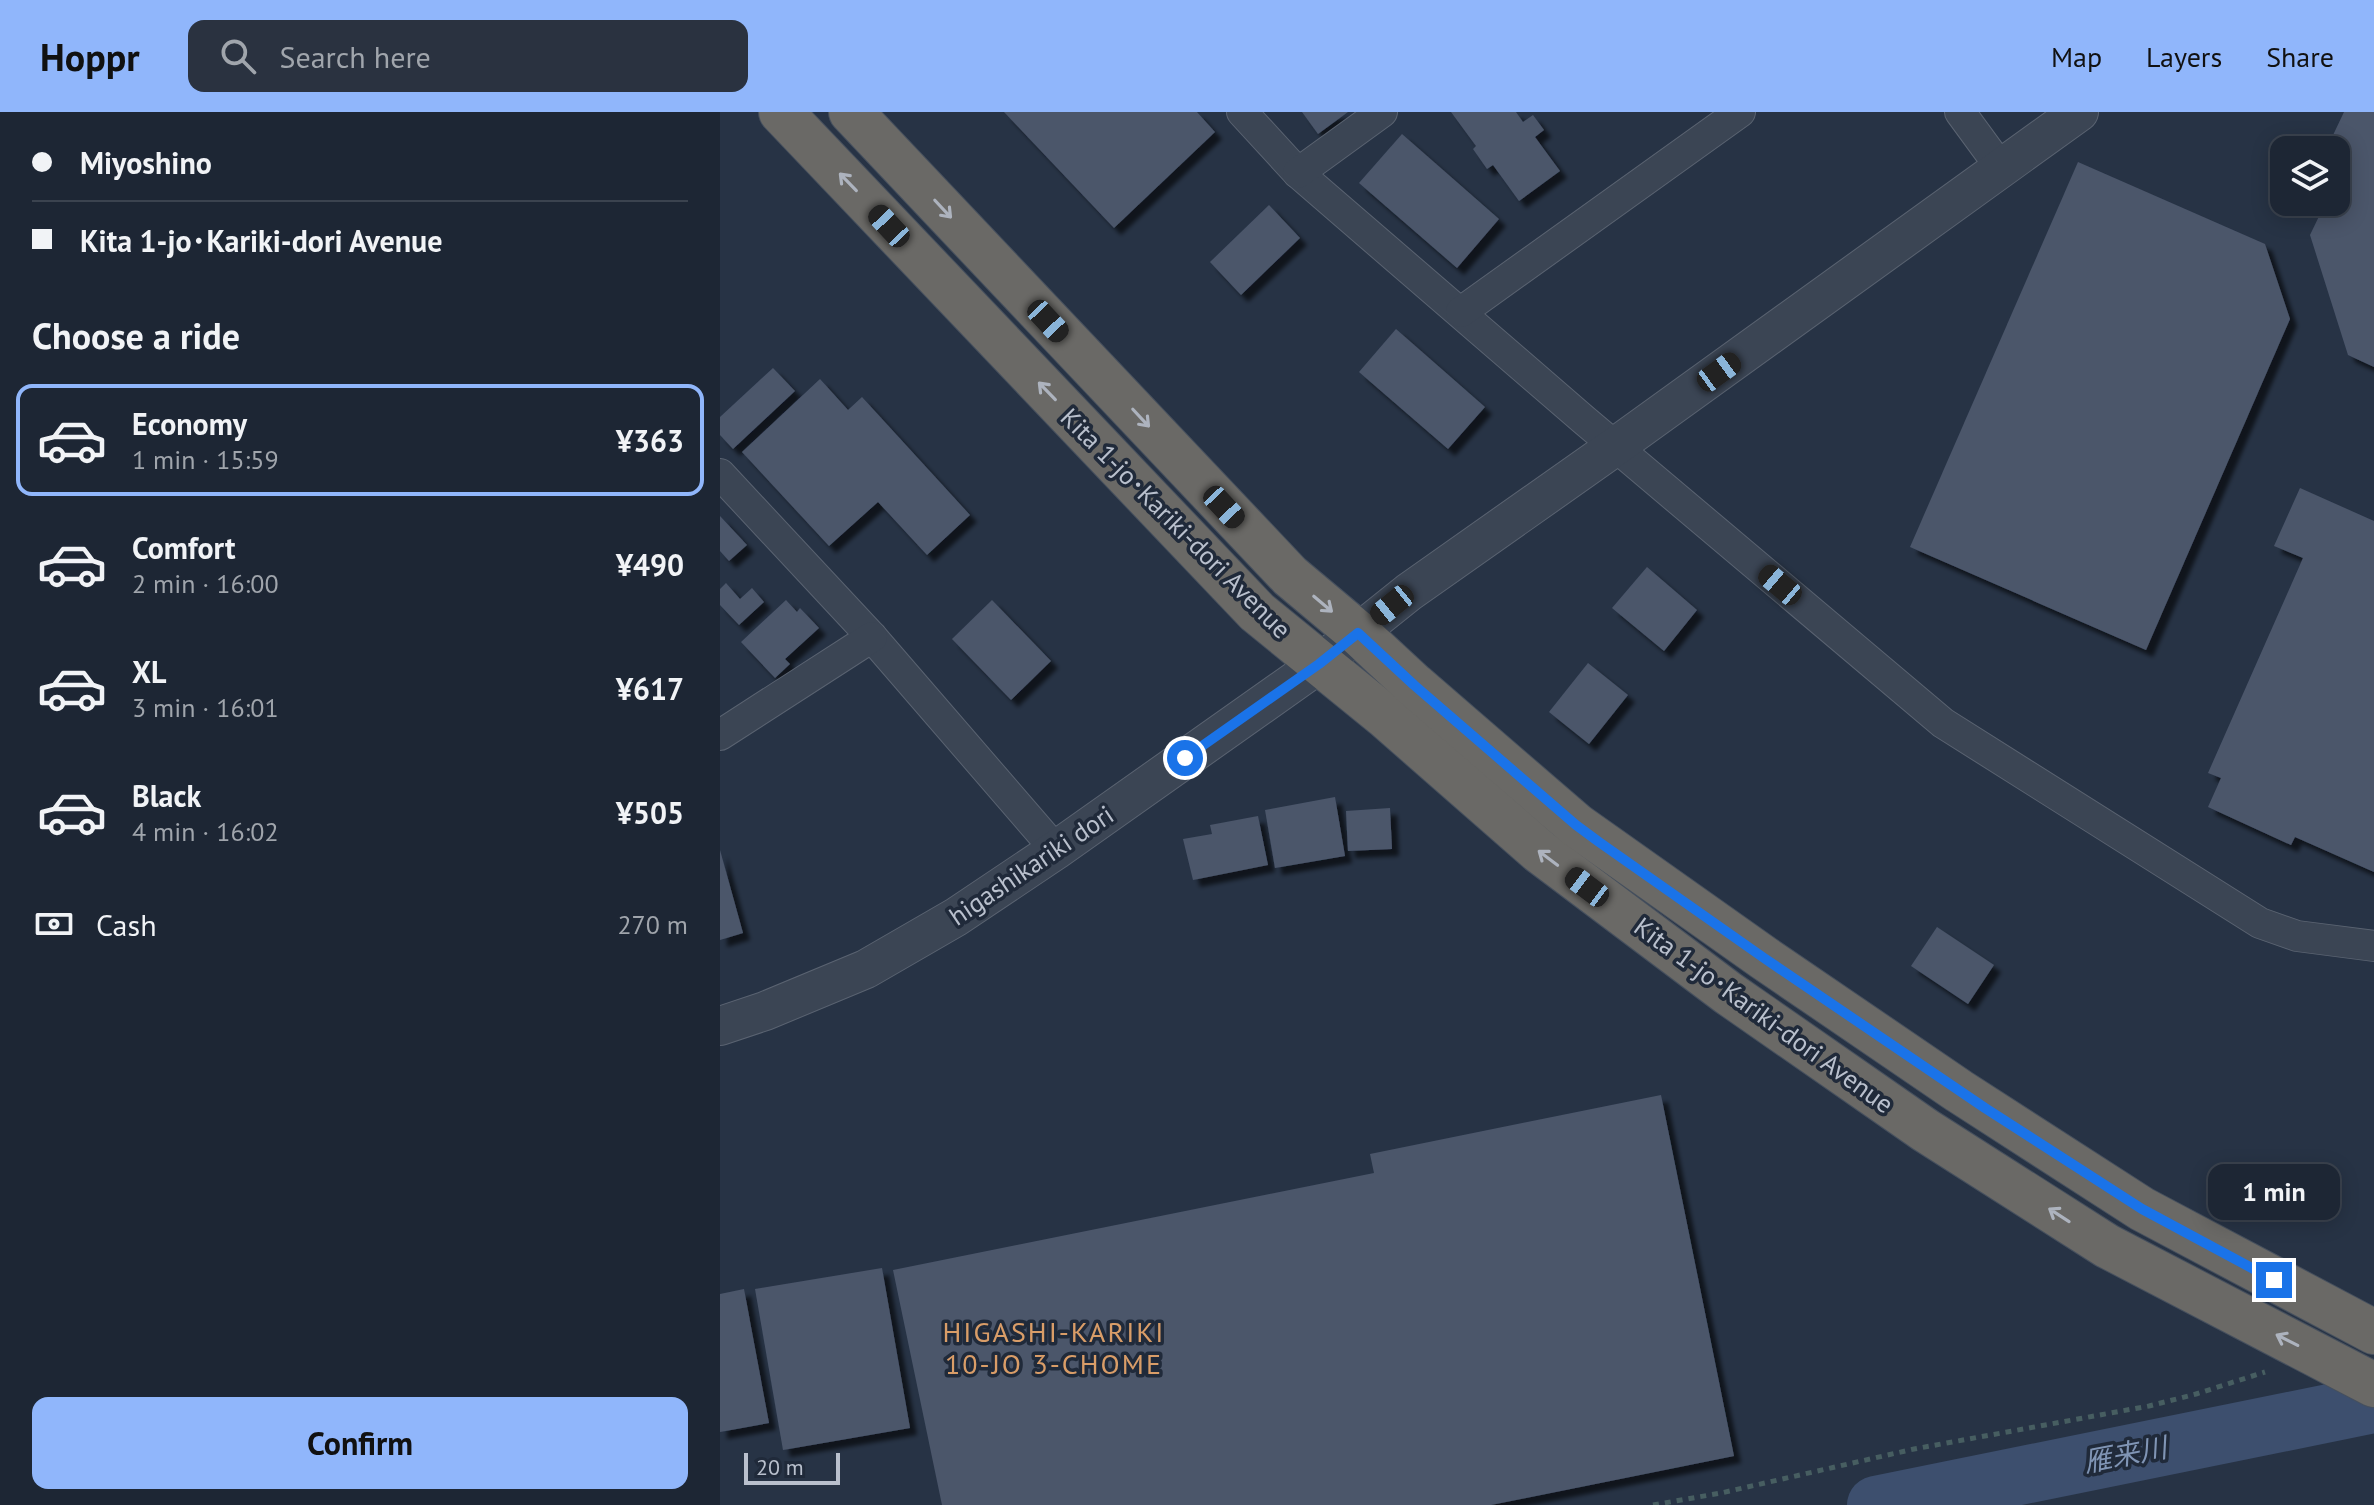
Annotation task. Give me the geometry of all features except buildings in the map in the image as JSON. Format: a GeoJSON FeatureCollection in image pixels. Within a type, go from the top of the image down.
{"type":"FeatureCollection","features":[{"type":"Feature","properties":{"kind":"highway","name":"Kita 1-jo･Kariki-dori Avenue"},"geometry":{"type":"LineString","coordinates":[[781,112],[1257,612],[1386,717],[1539,851],[1728,993],[1925,1130],[2107,1246],[2365,1380]]}},
{"type":"Feature","properties":{"kind":"highway","name":"Kita 1-jo･Kariki-dori Avenue"},"geometry":{"type":"LineString","coordinates":[[851,112],[1290,576],[1576,825],[1959,1091],[2142,1209],[2374,1332]]}},
{"type":"Feature","properties":{"kind":"street"},"geometry":{"type":"LineString","coordinates":[[1242,112],[1298,173],[1943,723],[2260,923],[2297,936],[2374,946]]}},
{"type":"Feature","properties":{"kind":"street"},"geometry":{"type":"LineString","coordinates":[[1298,173],[1382,112]]}},
{"type":"Feature","properties":{"kind":"street"},"geometry":{"type":"LineString","coordinates":[[1461,312],[1740,112]]}},
{"type":"Feature","properties":{"kind":"street"},"geometry":{"type":"LineString","coordinates":[[1960,112],[2001,168]]}},
{"type":"Feature","properties":{"kind":"street","name":"higashikariki dori"},"geometry":{"type":"LineString","coordinates":[[720,1026],[866,969],[956,917],[1056,850],[1319,664],[1409,592],[2079,112]]}},
{"type":"Feature","properties":{"kind":"street"},"geometry":{"type":"LineString","coordinates":[[720,474],[872,637],[1056,850]]}},
{"type":"Feature","properties":{"kind":"street"},"geometry":{"type":"LineString","coordinates":[[720,735],[872,637]]}},
{"type":"Feature","properties":{"kind":"path"},"geometry":{"type":"LineString","coordinates":[[1653,1505],[1721,1493],[1914,1449],[2149,1406],[2266,1372]]}},
{"type":"Feature","properties":{"kind":"waterway","name":"雁来川"},"geometry":{"type":"LineString","coordinates":[[1876,1505],[2374,1404]]}},
{"type":"Feature","properties":{"kind":"district","name":"HIGASHI-KARIKI 10-JO 3-CHOME"},"geometry":{"type":"Point","coordinates":[1054,1347]}},
{"type":"Feature","properties":{"kind":"route"},"geometry":{"type":"LineString","coordinates":[[1185,758],[1358,633],[1414,685],[1599,842],[1985,1108],[2142,1209],[2274,1280]]}}]}
